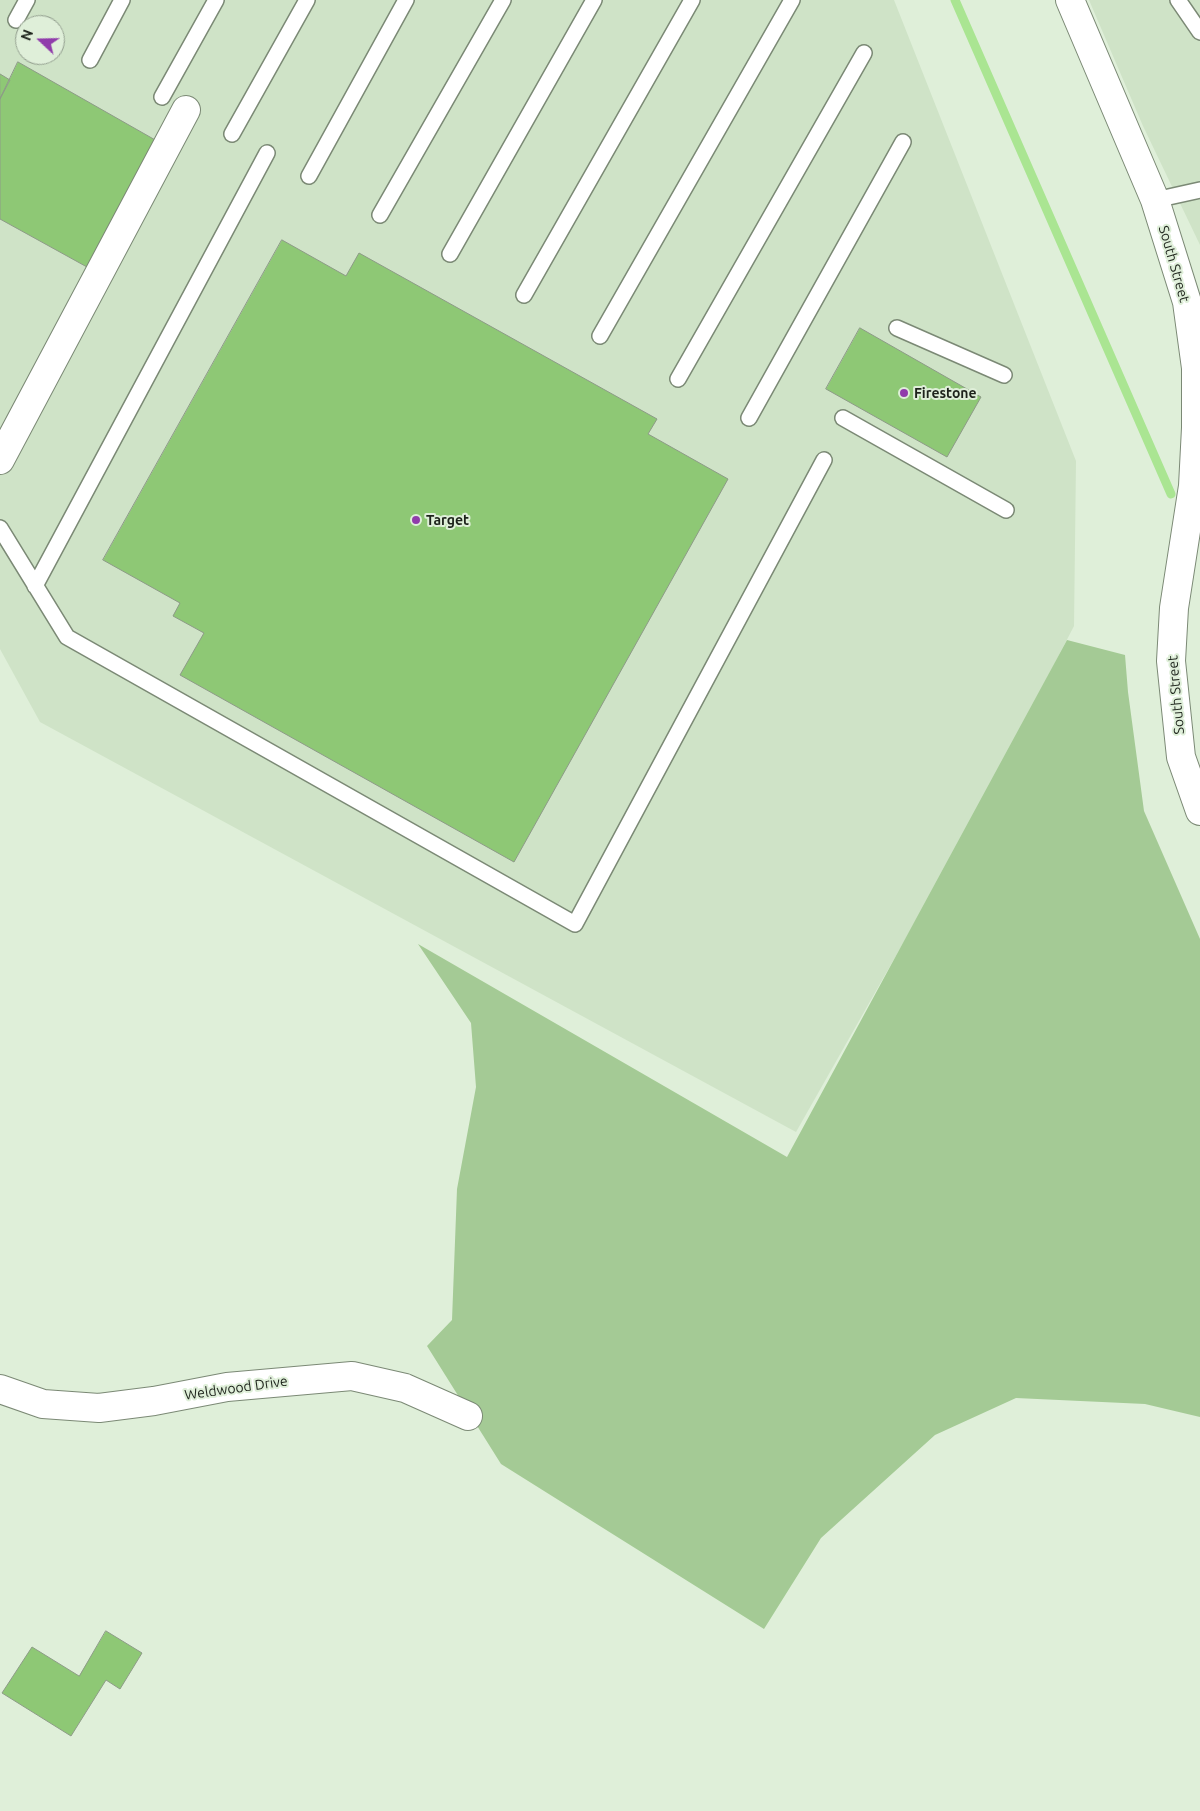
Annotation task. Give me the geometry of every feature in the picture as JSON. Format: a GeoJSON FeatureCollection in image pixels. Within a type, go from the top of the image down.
{"type":"FeatureCollection","features":[{"type":"Feature","properties":{"kind":"street","name":"South Street"},"geometry":{"type":"LineString","coordinates":[[1070,0],[1155,200],[1187,302],[1196,368],[1196,428],[1193,486],[1174,608],[1171,661],[1181,756],[1200,811]]}},
{"type":"Feature","properties":{"kind":"street"},"geometry":{"type":"LineString","coordinates":[[0,460],[186,110]]}},
{"type":"Feature","properties":{"kind":"street","name":"Weldwood Drive"},"geometry":{"type":"LineString","coordinates":[[0,1389],[43,1404],[99,1408],[154,1401],[227,1387],[352,1376],[405,1388],[468,1416]]}},
{"type":"Feature","properties":{"kind":"lane"},"geometry":{"type":"LineString","coordinates":[[19,15],[27,0]]}},
{"type":"Feature","properties":{"kind":"lane"},"geometry":{"type":"LineString","coordinates":[[90,60],[122,0]]}},
{"type":"Feature","properties":{"kind":"lane"},"geometry":{"type":"LineString","coordinates":[[162,97],[216,0]]}},
{"type":"Feature","properties":{"kind":"lane"},"geometry":{"type":"LineString","coordinates":[[232,134],[308,0]]}},
{"type":"Feature","properties":{"kind":"lane"},"geometry":{"type":"LineString","coordinates":[[309,176],[406,0]]}},
{"type":"Feature","properties":{"kind":"lane"},"geometry":{"type":"LineString","coordinates":[[380,216],[502,0]]}},
{"type":"Feature","properties":{"kind":"lane"},"geometry":{"type":"LineString","coordinates":[[450,254],[594,0]]}},
{"type":"Feature","properties":{"kind":"lane"},"geometry":{"type":"LineString","coordinates":[[524,295],[692,0]]}},
{"type":"Feature","properties":{"kind":"lane"},"geometry":{"type":"LineString","coordinates":[[600,336],[792,0]]}},
{"type":"Feature","properties":{"kind":"lane"},"geometry":{"type":"LineString","coordinates":[[1178,0],[1200,32]]}},
{"type":"Feature","properties":{"kind":"lane"},"geometry":{"type":"LineString","coordinates":[[678,379],[864,53]]}},
{"type":"Feature","properties":{"kind":"lane"},"geometry":{"type":"LineString","coordinates":[[749,418],[903,142]]}},
{"type":"Feature","properties":{"kind":"lane"},"geometry":{"type":"LineString","coordinates":[[35,586],[267,153]]}},
{"type":"Feature","properties":{"kind":"lane"},"geometry":{"type":"LineString","coordinates":[[1155,200],[1200,190]]}},
{"type":"Feature","properties":{"kind":"lane"},"geometry":{"type":"LineString","coordinates":[[897,328],[1004,375]]}},
{"type":"Feature","properties":{"kind":"lane"},"geometry":{"type":"LineString","coordinates":[[843,418],[1006,510]]}},
{"type":"Feature","properties":{"kind":"lane"},"geometry":{"type":"LineString","coordinates":[[0,528],[67,637],[575,924],[824,460]]}},
{"type":"Feature","properties":{"kind":"shaded area"},"geometry":{"type":"Polygon","coordinates":[[[0,0],[894,0],[1076,461],[1074,626],[978,811],[796,1132],[40,722],[0,649],[0,0]]]}},
{"type":"Feature","properties":{"kind":"shaded area"},"geometry":{"type":"Polygon","coordinates":[[[1089,0],[1200,0],[1200,245],[1143,126],[1089,0]]]}},
{"type":"Feature","properties":{"kind":"green space"},"geometry":{"type":"Polygon","coordinates":[[[1067,640],[1125,655],[1144,811],[1200,939],[1200,1417],[1145,1404],[1016,1398],[935,1435],[821,1538],[764,1629],[501,1464],[427,1346],[452,1320],[457,1189],[476,1087],[471,1023],[418,944],[787,1157],[1067,640]]]}},
{"type":"Feature","properties":{"kind":"building"},"geometry":{"type":"Polygon","coordinates":[[[17,65],[23,65],[157,141],[87,267],[0,219],[0,99],[17,65]]]}},
{"type":"Feature","properties":{"kind":"building"},"geometry":{"type":"Polygon","coordinates":[[[0,74],[10,80],[0,99],[0,74]]]}},
{"type":"Feature","properties":{"kind":"building","name":"Target"},"geometry":{"type":"Polygon","coordinates":[[[282,240],[346,276],[359,253],[657,419],[648,434],[728,479],[514,862],[180,675],[204,633],[173,616],[180,603],[103,560],[282,240]]]}},
{"type":"Feature","properties":{"kind":"building","name":"Firestone"},"geometry":{"type":"Polygon","coordinates":[[[860,328],[981,397],[947,457],[826,389],[860,328]]]}},
{"type":"Feature","properties":{"kind":"building"},"geometry":{"type":"Polygon","coordinates":[[[106,1631],[142,1653],[120,1689],[106,1680],[71,1736],[2,1693],[32,1647],[79,1676],[106,1631]]]}},
{"type":"Feature","properties":{"kind":"waterway"},"geometry":{"type":"LineString","coordinates":[[955,0],[1171,494]]}},
{"type":"Feature","properties":{"kind":"place","name":"Firestone"},"geometry":{"type":"Point","coordinates":[904,393]}},
{"type":"Feature","properties":{"kind":"place","name":"Target"},"geometry":{"type":"Point","coordinates":[416,520]}}]}
